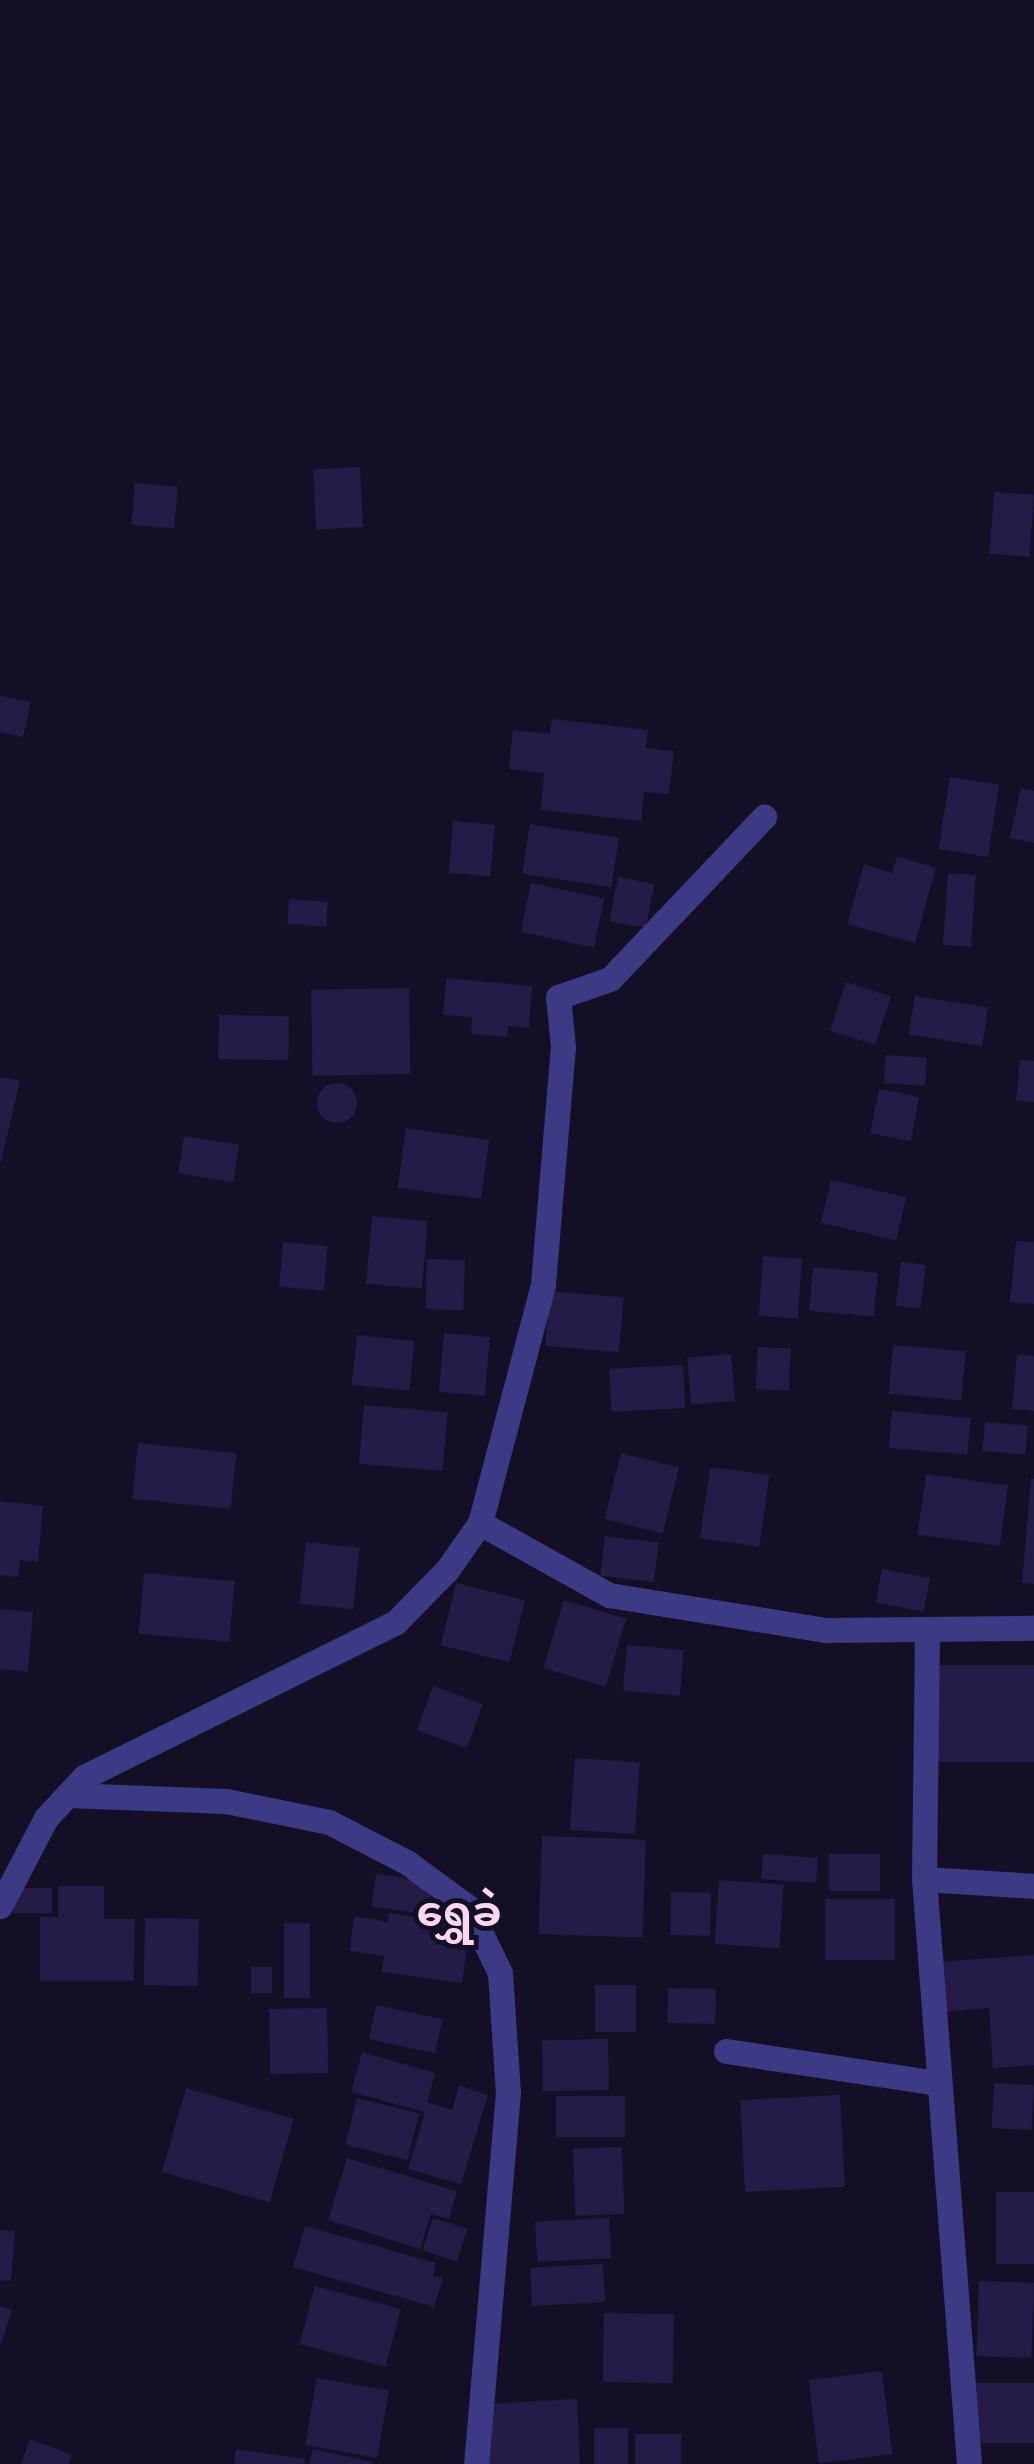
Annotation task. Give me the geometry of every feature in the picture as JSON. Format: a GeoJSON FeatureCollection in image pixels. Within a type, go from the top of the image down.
{"type":"FeatureCollection","features":[{"type":"Feature","properties":{"kind":"street"},"geometry":{"type":"LineString","coordinates":[[0,1906],[46,1818],[84,1777],[396,1622],[448,1570],[480,1523],[543,1284],[563,1047],[558,997],[610,979],[764,816]]}},
{"type":"Feature","properties":{"kind":"street"},"geometry":{"type":"LineString","coordinates":[[480,1523],[608,1596],[826,1630],[928,1634],[1034,1628]]}},
{"type":"Feature","properties":{"kind":"street"},"geometry":{"type":"LineString","coordinates":[[928,1634],[924,1879],[969,2464]]}},
{"type":"Feature","properties":{"kind":"street"},"geometry":{"type":"LineString","coordinates":[[67,1795],[226,1801],[329,1822],[408,1863],[468,1906],[500,1973],[508,2092],[476,2464]]}},
{"type":"Feature","properties":{"kind":"street"},"geometry":{"type":"LineString","coordinates":[[924,1879],[1034,1886]]}},
{"type":"Feature","properties":{"kind":"street"},"geometry":{"type":"LineString","coordinates":[[726,2051],[938,2083]]}},
{"type":"Feature","properties":{"kind":"building"},"geometry":{"type":"Polygon","coordinates":[[[360,467],[363,527],[316,529],[313,469],[360,467]]]}},
{"type":"Feature","properties":{"kind":"building"},"geometry":{"type":"Polygon","coordinates":[[[135,483],[178,487],[174,529],[131,525],[135,483]]]}},
{"type":"Feature","properties":{"kind":"building"},"geometry":{"type":"Polygon","coordinates":[[[994,492],[1034,495],[1030,557],[990,554],[994,492]]]}},
{"type":"Feature","properties":{"kind":"building"},"geometry":{"type":"Polygon","coordinates":[[[0,696],[31,702],[23,737],[0,732],[0,696]]]}},
{"type":"Feature","properties":{"kind":"building"},"geometry":{"type":"Polygon","coordinates":[[[552,719],[648,730],[646,748],[674,751],[669,794],[644,792],[641,821],[541,810],[544,773],[509,769],[513,730],[550,734],[552,719]]]}},
{"type":"Feature","properties":{"kind":"building"},"geometry":{"type":"Polygon","coordinates":[[[950,777],[999,785],[988,857],[939,849],[950,777]]]}},
{"type":"Feature","properties":{"kind":"building"},"geometry":{"type":"Polygon","coordinates":[[[1021,788],[1034,791],[1034,843],[1010,838],[1021,788]]]}},
{"type":"Feature","properties":{"kind":"building"},"geometry":{"type":"Polygon","coordinates":[[[453,821],[495,825],[490,876],[448,873],[453,821]]]}},
{"type":"Feature","properties":{"kind":"building"},"geometry":{"type":"Polygon","coordinates":[[[530,824],[619,838],[611,887],[522,873],[530,824]]]}},
{"type":"Feature","properties":{"kind":"building"},"geometry":{"type":"Polygon","coordinates":[[[897,856],[936,868],[915,943],[847,924],[864,864],[892,873],[897,856]]]}},
{"type":"Feature","properties":{"kind":"building"},"geometry":{"type":"Polygon","coordinates":[[[948,873],[976,875],[971,947],[943,945],[948,873]]]}},
{"type":"Feature","properties":{"kind":"building"},"geometry":{"type":"Polygon","coordinates":[[[618,877],[654,884],[646,928],[609,921],[618,877]]]}},
{"type":"Feature","properties":{"kind":"building"},"geometry":{"type":"Polygon","coordinates":[[[531,883],[604,899],[594,948],[521,932],[531,883]]]}},
{"type":"Feature","properties":{"kind":"building"},"geometry":{"type":"Polygon","coordinates":[[[289,899],[328,902],[326,927],[287,924],[289,899]]]}},
{"type":"Feature","properties":{"kind":"building"},"geometry":{"type":"Polygon","coordinates":[[[446,978],[532,986],[529,1028],[508,1026],[507,1037],[471,1034],[472,1017],[443,1015],[446,978]]]}},
{"type":"Feature","properties":{"kind":"building"},"geometry":{"type":"Polygon","coordinates":[[[846,982],[891,997],[875,1045],[830,1031],[846,982]]]}},
{"type":"Feature","properties":{"kind":"building"},"geometry":{"type":"Polygon","coordinates":[[[409,988],[411,1074],[313,1076],[311,990],[409,988]]]}},
{"type":"Feature","properties":{"kind":"building"},"geometry":{"type":"Polygon","coordinates":[[[915,996],[988,1008],[982,1046],[909,1035],[915,996]]]}},
{"type":"Feature","properties":{"kind":"building"},"geometry":{"type":"Polygon","coordinates":[[[219,1015],[289,1016],[288,1060],[218,1059],[219,1015]]]}},
{"type":"Feature","properties":{"kind":"building"},"geometry":{"type":"Polygon","coordinates":[[[886,1055],[927,1058],[925,1086],[884,1083],[886,1055]]]}},
{"type":"Feature","properties":{"kind":"building"},"geometry":{"type":"Polygon","coordinates":[[[1020,1060],[1034,1061],[1034,1102],[1016,1101],[1020,1060]]]}},
{"type":"Feature","properties":{"kind":"building"},"geometry":{"type":"Polygon","coordinates":[[[0,1077],[20,1081],[1,1162],[0,1162],[0,1077]]]}},
{"type":"Feature","properties":{"kind":"building"},"geometry":{"type":"Polygon","coordinates":[[[337,1083],[351,1089],[357,1103],[351,1117],[337,1123],[323,1117],[317,1103],[323,1089],[337,1083]]]}},
{"type":"Feature","properties":{"kind":"building"},"geometry":{"type":"Polygon","coordinates":[[[879,1089],[919,1097],[911,1141],[870,1133],[879,1089]]]}},
{"type":"Feature","properties":{"kind":"building"},"geometry":{"type":"Polygon","coordinates":[[[406,1128],[489,1140],[481,1199],[398,1187],[406,1128]]]}},
{"type":"Feature","properties":{"kind":"building"},"geometry":{"type":"Polygon","coordinates":[[[184,1136],[239,1145],[233,1182],[178,1174],[184,1136]]]}},
{"type":"Feature","properties":{"kind":"building"},"geometry":{"type":"Polygon","coordinates":[[[831,1180],[906,1197],[896,1240],[821,1223],[831,1180]]]}},
{"type":"Feature","properties":{"kind":"building"},"geometry":{"type":"Polygon","coordinates":[[[372,1216],[428,1221],[422,1289],[366,1284],[372,1216]]]}},
{"type":"Feature","properties":{"kind":"building"},"geometry":{"type":"Polygon","coordinates":[[[1016,1241],[1034,1242],[1034,1304],[1010,1302],[1016,1241]]]}},
{"type":"Feature","properties":{"kind":"building"},"geometry":{"type":"Polygon","coordinates":[[[283,1242],[328,1246],[324,1291],[279,1287],[283,1242]]]}},
{"type":"Feature","properties":{"kind":"building"},"geometry":{"type":"Polygon","coordinates":[[[763,1256],[802,1259],[798,1319],[759,1316],[763,1256]]]}},
{"type":"Feature","properties":{"kind":"building"},"geometry":{"type":"Polygon","coordinates":[[[427,1259],[465,1260],[463,1310],[425,1309],[427,1259]]]}},
{"type":"Feature","properties":{"kind":"building"},"geometry":{"type":"Polygon","coordinates":[[[901,1262],[926,1265],[920,1309],[896,1306],[901,1262]]]}},
{"type":"Feature","properties":{"kind":"building"},"geometry":{"type":"Polygon","coordinates":[[[813,1267],[878,1273],[874,1316],[809,1311],[813,1267]]]}},
{"type":"Feature","properties":{"kind":"building"},"geometry":{"type":"Polygon","coordinates":[[[550,1291],[624,1297],[619,1352],[545,1346],[550,1291]]]}},
{"type":"Feature","properties":{"kind":"building"},"geometry":{"type":"Polygon","coordinates":[[[444,1333],[490,1337],[485,1396],[439,1392],[444,1333]]]}},
{"type":"Feature","properties":{"kind":"building"},"geometry":{"type":"Polygon","coordinates":[[[357,1335],[415,1341],[409,1391],[352,1385],[357,1335]]]}},
{"type":"Feature","properties":{"kind":"building"},"geometry":{"type":"Polygon","coordinates":[[[893,1345],[966,1351],[961,1400],[889,1394],[893,1345]]]}},
{"type":"Feature","properties":{"kind":"building"},"geometry":{"type":"Polygon","coordinates":[[[758,1347],[791,1349],[789,1391],[756,1389],[758,1347]]]}},
{"type":"Feature","properties":{"kind":"building"},"geometry":{"type":"Polygon","coordinates":[[[731,1354],[735,1401],[691,1405],[687,1358],[731,1354]]]}},
{"type":"Feature","properties":{"kind":"building"},"geometry":{"type":"Polygon","coordinates":[[[1017,1354],[1034,1356],[1034,1411],[1012,1409],[1017,1354]]]}},
{"type":"Feature","properties":{"kind":"building"},"geometry":{"type":"Polygon","coordinates":[[[683,1365],[685,1408],[611,1412],[609,1369],[683,1365]]]}},
{"type":"Feature","properties":{"kind":"building"},"geometry":{"type":"Polygon","coordinates":[[[364,1405],[448,1412],[443,1471],[359,1464],[364,1405]]]}},
{"type":"Feature","properties":{"kind":"building"},"geometry":{"type":"Polygon","coordinates":[[[892,1411],[971,1418],[967,1455],[889,1448],[892,1411]]]}},
{"type":"Feature","properties":{"kind":"building"},"geometry":{"type":"Polygon","coordinates":[[[985,1422],[1028,1426],[1025,1455],[982,1451],[985,1422]]]}},
{"type":"Feature","properties":{"kind":"building"},"geometry":{"type":"Polygon","coordinates":[[[138,1443],[236,1453],[231,1509],[132,1499],[138,1443]]]}},
{"type":"Feature","properties":{"kind":"building"},"geometry":{"type":"Polygon","coordinates":[[[621,1453],[679,1468],[663,1533],[605,1519],[621,1453]]]}},
{"type":"Feature","properties":{"kind":"building"},"geometry":{"type":"Polygon","coordinates":[[[710,1467],[769,1475],[759,1547],[700,1538],[710,1467]]]}},
{"type":"Feature","properties":{"kind":"building"},"geometry":{"type":"Polygon","coordinates":[[[926,1474],[1008,1486],[1000,1546],[918,1534],[926,1474]]]}},
{"type":"Feature","properties":{"kind":"building"},"geometry":{"type":"Polygon","coordinates":[[[1031,1478],[1034,1479],[1034,1584],[1022,1583],[1031,1478]]]}},
{"type":"Feature","properties":{"kind":"building"},"geometry":{"type":"Polygon","coordinates":[[[0,1501],[43,1506],[38,1562],[20,1560],[18,1577],[0,1575],[0,1501]]]}},
{"type":"Feature","properties":{"kind":"building"},"geometry":{"type":"Polygon","coordinates":[[[605,1536],[659,1543],[654,1582],[600,1576],[605,1536]]]}},
{"type":"Feature","properties":{"kind":"building"},"geometry":{"type":"Polygon","coordinates":[[[306,1542],[360,1548],[353,1609],[300,1604],[306,1542]]]}},
{"type":"Feature","properties":{"kind":"building"},"geometry":{"type":"Polygon","coordinates":[[[882,1569],[930,1578],[924,1612],[876,1602],[882,1569]]]}},
{"type":"Feature","properties":{"kind":"building"},"geometry":{"type":"Polygon","coordinates":[[[144,1573],[235,1581],[229,1642],[139,1634],[144,1573]]]}},
{"type":"Feature","properties":{"kind":"building"},"geometry":{"type":"Polygon","coordinates":[[[456,1583],[525,1600],[509,1662],[441,1645],[456,1583]]]}},
{"type":"Feature","properties":{"kind":"building"},"geometry":{"type":"Polygon","coordinates":[[[564,1600],[626,1619],[605,1687],[543,1668],[564,1600]]]}},
{"type":"Feature","properties":{"kind":"building"},"geometry":{"type":"Polygon","coordinates":[[[0,1609],[33,1612],[28,1672],[0,1669],[0,1609]]]}},
{"type":"Feature","properties":{"kind":"building"},"geometry":{"type":"Polygon","coordinates":[[[627,1645],[684,1650],[680,1696],[623,1691],[627,1645]]]}},
{"type":"Feature","properties":{"kind":"building"},"geometry":{"type":"Polygon","coordinates":[[[938,1665],[1034,1665],[1034,1762],[938,1762],[938,1665]]]}},
{"type":"Feature","properties":{"kind":"building"},"geometry":{"type":"Polygon","coordinates":[[[433,1686],[483,1704],[467,1748],[417,1730],[433,1686]]]}},
{"type":"Feature","properties":{"kind":"building"},"geometry":{"type":"Polygon","coordinates":[[[575,1758],[640,1763],[635,1834],[570,1830],[575,1758]]]}},
{"type":"Feature","properties":{"kind":"building"},"geometry":{"type":"Polygon","coordinates":[[[542,1836],[646,1840],[643,1938],[539,1934],[542,1836]]]}},
{"type":"Feature","properties":{"kind":"building"},"geometry":{"type":"Polygon","coordinates":[[[763,1854],[818,1858],[816,1883],[761,1879],[763,1854]]]}},
{"type":"Feature","properties":{"kind":"building"},"geometry":{"type":"Polygon","coordinates":[[[829,1854],[880,1854],[880,1891],[829,1891],[829,1854]]]}},
{"type":"Feature","properties":{"kind":"building"},"geometry":{"type":"Polygon","coordinates":[[[376,1874],[432,1882],[428,1915],[371,1907],[376,1874]]]}},
{"type":"Feature","properties":{"kind":"building"},"geometry":{"type":"Polygon","coordinates":[[[719,1880],[784,1885],[779,1948],[715,1944],[719,1880]]]}},
{"type":"Feature","properties":{"kind":"building"},"geometry":{"type":"Polygon","coordinates":[[[58,1886],[104,1886],[104,1919],[135,1919],[134,1981],[40,1981],[40,1917],[58,1917],[58,1886]]]}},
{"type":"Feature","properties":{"kind":"building"},"geometry":{"type":"Polygon","coordinates":[[[13,1888],[52,1888],[52,1913],[13,1913],[13,1888]]]}},
{"type":"Feature","properties":{"kind":"building"},"geometry":{"type":"Polygon","coordinates":[[[671,1892],[711,1893],[710,1936],[670,1935],[671,1892]]]}},
{"type":"Feature","properties":{"kind":"building"},"geometry":{"type":"Polygon","coordinates":[[[825,1899],[895,1899],[895,1960],[825,1960],[825,1899]]]}},
{"type":"Feature","properties":{"kind":"building"},"geometry":{"type":"Polygon","coordinates":[[[389,1913],[470,1924],[462,1983],[382,1972],[384,1956],[350,1951],[354,1916],[388,1922],[389,1913]]]}},
{"type":"Feature","properties":{"kind":"building"},"geometry":{"type":"Polygon","coordinates":[[[145,1918],[199,1919],[198,1986],[144,1985],[145,1918]]]}},
{"type":"Feature","properties":{"kind":"building"},"geometry":{"type":"Polygon","coordinates":[[[284,1923],[310,1923],[310,1998],[284,1998],[284,1923]]]}},
{"type":"Feature","properties":{"kind":"building"},"geometry":{"type":"Polygon","coordinates":[[[1034,1955],[1034,2065],[993,2068],[989,2008],[941,2012],[938,1962],[1034,1955]]]}},
{"type":"Feature","properties":{"kind":"building"},"geometry":{"type":"Polygon","coordinates":[[[251,1967],[272,1967],[272,1993],[251,1993],[251,1967]]]}},
{"type":"Feature","properties":{"kind":"building"},"geometry":{"type":"Polygon","coordinates":[[[595,1985],[636,1985],[636,2032],[595,2032],[595,1985]]]}},
{"type":"Feature","properties":{"kind":"building"},"geometry":{"type":"Polygon","coordinates":[[[668,1988],[716,1989],[715,2024],[667,2023],[668,1988]]]}},
{"type":"Feature","properties":{"kind":"building"},"geometry":{"type":"Polygon","coordinates":[[[376,2005],[443,2019],[435,2053],[369,2039],[376,2005]]]}},
{"type":"Feature","properties":{"kind":"building"},"geometry":{"type":"Polygon","coordinates":[[[327,2008],[328,2073],[270,2074],[269,2009],[327,2008]]]}},
{"type":"Feature","properties":{"kind":"building"},"geometry":{"type":"Polygon","coordinates":[[[608,2039],[609,2090],[543,2091],[542,2040],[608,2039]]]}},
{"type":"Feature","properties":{"kind":"building"},"geometry":{"type":"Polygon","coordinates":[[[362,2052],[435,2073],[427,2102],[452,2110],[459,2085],[488,2095],[461,2184],[408,2169],[425,2112],[351,2092],[362,2052]]]}},
{"type":"Feature","properties":{"kind":"building"},"geometry":{"type":"Polygon","coordinates":[[[994,2083],[1034,2085],[1032,2130],[992,2128],[994,2083]]]}},
{"type":"Feature","properties":{"kind":"building"},"geometry":{"type":"Polygon","coordinates":[[[186,2088],[294,2119],[270,2203],[162,2172],[186,2088]]]}},
{"type":"Feature","properties":{"kind":"building"},"geometry":{"type":"Polygon","coordinates":[[[840,2095],[845,2187],[745,2192],[740,2100],[840,2095]]]}},
{"type":"Feature","properties":{"kind":"building"},"geometry":{"type":"Polygon","coordinates":[[[556,2096],[625,2096],[625,2137],[556,2137],[556,2096]]]}},
{"type":"Feature","properties":{"kind":"building"},"geometry":{"type":"Polygon","coordinates":[[[357,2098],[419,2113],[407,2160],[345,2145],[357,2098]]]}},
{"type":"Feature","properties":{"kind":"building"},"geometry":{"type":"Polygon","coordinates":[[[622,2147],[624,2214],[575,2216],[573,2149],[622,2147]]]}},
{"type":"Feature","properties":{"kind":"building"},"geometry":{"type":"Polygon","coordinates":[[[347,2158],[457,2191],[449,2219],[431,2214],[420,2249],[328,2220],[347,2158]]]}},
{"type":"Feature","properties":{"kind":"building"},"geometry":{"type":"Polygon","coordinates":[[[996,2192],[1034,2192],[1034,2264],[996,2264],[996,2192]]]}},
{"type":"Feature","properties":{"kind":"building"},"geometry":{"type":"Polygon","coordinates":[[[433,2218],[467,2229],[457,2261],[422,2250],[433,2218]]]}},
{"type":"Feature","properties":{"kind":"building"},"geometry":{"type":"Polygon","coordinates":[[[609,2218],[611,2258],[537,2262],[535,2222],[609,2218]]]}},
{"type":"Feature","properties":{"kind":"building"},"geometry":{"type":"Polygon","coordinates":[[[305,2226],[436,2263],[433,2276],[443,2278],[434,2307],[293,2267],[305,2226]]]}},
{"type":"Feature","properties":{"kind":"building"},"geometry":{"type":"Polygon","coordinates":[[[0,2230],[15,2231],[11,2281],[0,2280],[0,2230]]]}},
{"type":"Feature","properties":{"kind":"building"},"geometry":{"type":"Polygon","coordinates":[[[603,2264],[605,2302],[532,2306],[530,2268],[603,2264]]]}},
{"type":"Feature","properties":{"kind":"building"},"geometry":{"type":"Polygon","coordinates":[[[979,2281],[1034,2283],[1031,2358],[976,2356],[979,2281]]]}},
{"type":"Feature","properties":{"kind":"building"},"geometry":{"type":"Polygon","coordinates":[[[315,2286],[401,2309],[385,2367],[299,2344],[315,2286]]]}},
{"type":"Feature","properties":{"kind":"building"},"geometry":{"type":"Polygon","coordinates":[[[0,2306],[12,2310],[1,2344],[0,2344],[0,2306]]]}},
{"type":"Feature","properties":{"kind":"building"},"geometry":{"type":"Polygon","coordinates":[[[604,2313],[674,2314],[673,2383],[603,2382],[604,2313]]]}},
{"type":"Feature","properties":{"kind":"building"},"geometry":{"type":"Polygon","coordinates":[[[882,2371],[892,2454],[819,2463],[809,2380],[882,2371]]]}},
{"type":"Feature","properties":{"kind":"building"},"geometry":{"type":"Polygon","coordinates":[[[317,2378],[389,2391],[377,2458],[305,2445],[317,2378]]]}},
{"type":"Feature","properties":{"kind":"building"},"geometry":{"type":"Polygon","coordinates":[[[973,2383],[1034,2383],[1034,2443],[973,2443],[973,2383]]]}},
{"type":"Feature","properties":{"kind":"building"},"geometry":{"type":"Polygon","coordinates":[[[577,2399],[580,2464],[485,2464],[491,2404],[577,2399]]]}},
{"type":"Feature","properties":{"kind":"building"},"geometry":{"type":"Polygon","coordinates":[[[594,2428],[628,2428],[628,2464],[594,2464],[594,2428]]]}},
{"type":"Feature","properties":{"kind":"building"},"geometry":{"type":"Polygon","coordinates":[[[635,2434],[681,2434],[681,2464],[635,2464],[635,2434]]]}},
{"type":"Feature","properties":{"kind":"building"},"geometry":{"type":"Polygon","coordinates":[[[30,2439],[72,2455],[69,2464],[21,2464],[30,2439]]]}},
{"type":"Feature","properties":{"kind":"building"},"geometry":{"type":"Polygon","coordinates":[[[236,2449],[305,2459],[304,2464],[234,2464],[236,2449]]]}},
{"type":"Feature","properties":{"kind":"building"},"geometry":{"type":"Polygon","coordinates":[[[313,2449],[372,2462],[372,2464],[309,2464],[313,2449]]]}},
{"type":"Feature","properties":{"kind":"district","name":"ရွှေခဲ"},"geometry":{"type":"Point","coordinates":[459,1910]}}]}
